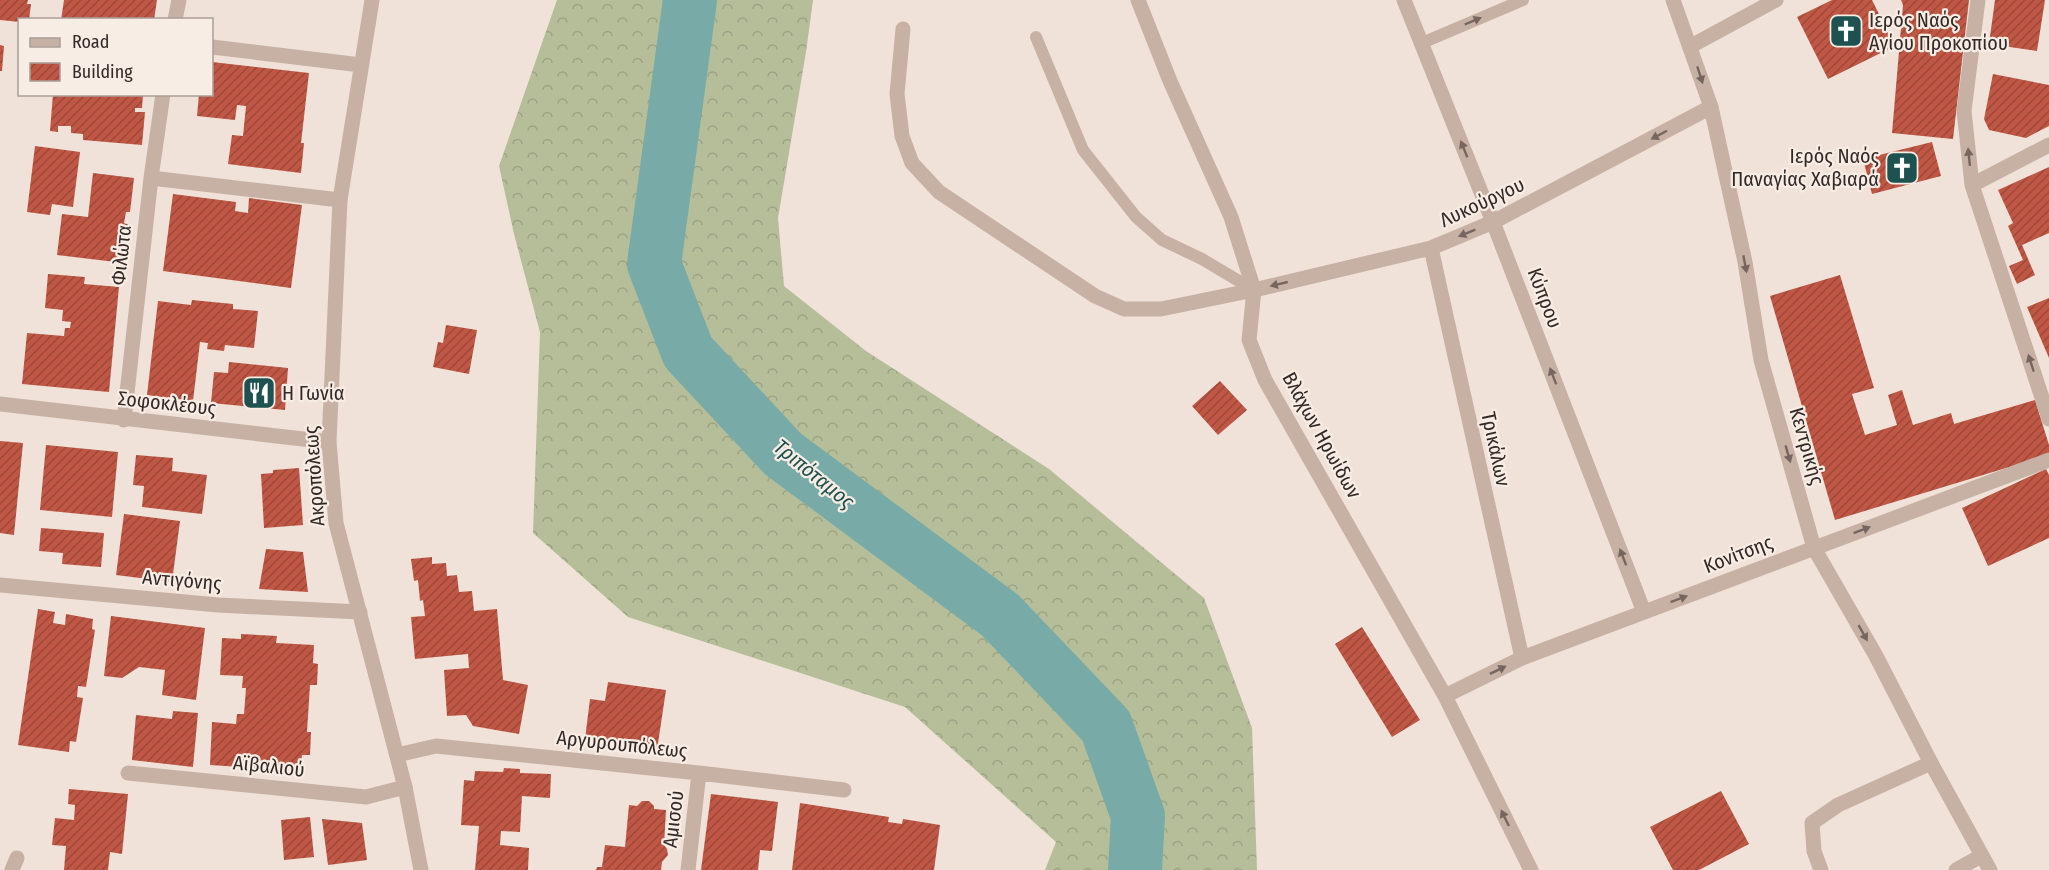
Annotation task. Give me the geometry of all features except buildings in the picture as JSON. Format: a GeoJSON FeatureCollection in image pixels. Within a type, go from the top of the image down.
{"type":"FeatureCollection","features":[{"type":"Feature","properties":{"kind":"street"},"geometry":{"type":"LineString","coordinates":[[175,18],[179,0]]}},
{"type":"Feature","properties":{"kind":"street","name":"Ακροπόλεως"},"geometry":{"type":"LineString","coordinates":[[372,0],[340,200],[329,442],[336,523],[405,787],[420,870]]}},
{"type":"Feature","properties":{"kind":"street","name":"Βλάχων Ηρωίδων"},"geometry":{"type":"LineString","coordinates":[[1138,0],[1170,81],[1231,217],[1254,290],[1249,340],[1265,380],[1445,696],[1532,870]]}},
{"type":"Feature","properties":{"kind":"street","name":"Κύπρου"},"geometry":{"type":"LineString","coordinates":[[1404,0],[1493,222],[1644,612]]}},
{"type":"Feature","properties":{"kind":"street","name":"Κεντρικής"},"geometry":{"type":"LineString","coordinates":[[1673,0],[1711,108],[1744,262],[1761,360],[1814,548],[1876,656],[1930,763],[1990,870]]}},
{"type":"Feature","properties":{"kind":"street"},"geometry":{"type":"LineString","coordinates":[[1691,46],[1776,0]]}},
{"type":"Feature","properties":{"kind":"street"},"geometry":{"type":"LineString","coordinates":[[1978,0],[1964,111],[1971,185],[2049,418]]}},
{"type":"Feature","properties":{"kind":"street","name":"Λυκούργου"},"geometry":{"type":"LineString","coordinates":[[903,28],[897,94],[902,136],[912,163],[939,192],[1095,297],[1124,309],[1161,309],[1254,290],[1431,248],[1493,222],[1711,108]]}},
{"type":"Feature","properties":{"kind":"street"},"geometry":{"type":"LineString","coordinates":[[213,47],[361,65]]}},
{"type":"Feature","properties":{"kind":"street","name":"Φιλώτα"},"geometry":{"type":"LineString","coordinates":[[124,420],[151,178],[163,96]]}},
{"type":"Feature","properties":{"kind":"street"},"geometry":{"type":"LineString","coordinates":[[1971,185],[2049,145]]}},
{"type":"Feature","properties":{"kind":"street"},"geometry":{"type":"LineString","coordinates":[[151,178],[340,200]]}},
{"type":"Feature","properties":{"kind":"street","name":"Τρικάλων"},"geometry":{"type":"LineString","coordinates":[[1431,248],[1522,658]]}},
{"type":"Feature","properties":{"kind":"street","name":"Σοφοκλέους"},"geometry":{"type":"LineString","coordinates":[[0,404],[329,442]]}},
{"type":"Feature","properties":{"kind":"street","name":"Κονίτσης"},"geometry":{"type":"LineString","coordinates":[[1445,696],[1522,658],[2049,460]]}},
{"type":"Feature","properties":{"kind":"street","name":"Αντιγόνης"},"geometry":{"type":"LineString","coordinates":[[0,585],[218,605],[360,612]]}},
{"type":"Feature","properties":{"kind":"street","name":"Αργυρουπόλεως"},"geometry":{"type":"LineString","coordinates":[[397,755],[436,746],[844,790]]}},
{"type":"Feature","properties":{"kind":"street"},"geometry":{"type":"LineString","coordinates":[[1821,870],[1814,851],[1812,823],[1838,806],[1930,763]]}},
{"type":"Feature","properties":{"kind":"street","name":"Αϊβαλιού"},"geometry":{"type":"LineString","coordinates":[[128,773],[366,797],[405,787]]}},
{"type":"Feature","properties":{"kind":"street","name":"Αμισού"},"geometry":{"type":"LineString","coordinates":[[688,870],[699,773]]}},
{"type":"Feature","properties":{"kind":"street"},"geometry":{"type":"LineString","coordinates":[[1956,870],[1981,856]]}},
{"type":"Feature","properties":{"kind":"lane"},"geometry":{"type":"LineString","coordinates":[[1422,43],[1523,0]]}},
{"type":"Feature","properties":{"kind":"lane"},"geometry":{"type":"LineString","coordinates":[[1036,36],[1083,150],[1136,217],[1162,240],[1202,259],[1254,290]]}},
{"type":"Feature","properties":{"kind":"green space"},"geometry":{"type":"Polygon","coordinates":[[[557,0],[813,0],[778,218],[784,286],[866,351],[1049,469],[1204,598],[1252,728],[1257,870],[1045,870],[1056,842],[905,707],[628,617],[533,533],[540,332],[499,166],[557,0]]]}},
{"type":"Feature","properties":{"kind":"waterway","name":"Τριπόταμος"},"geometry":{"type":"LineString","coordinates":[[690,0],[654,264],[688,352],[783,454],[1000,615],[1106,726],[1138,816],[1135,870]]}},
{"type":"Feature","properties":{"kind":"place","name":"Ιερός Ναός Αγίου Προκοπίου"},"geometry":{"type":"Point","coordinates":[1846,31]}},
{"type":"Feature","properties":{"kind":"place","name":"Ιερός Ναός Παναγίας Χαβιαρά"},"geometry":{"type":"Point","coordinates":[1902,168]}},
{"type":"Feature","properties":{"kind":"place","name":"Η Γωνία"},"geometry":{"type":"Point","coordinates":[259,393]}}]}
